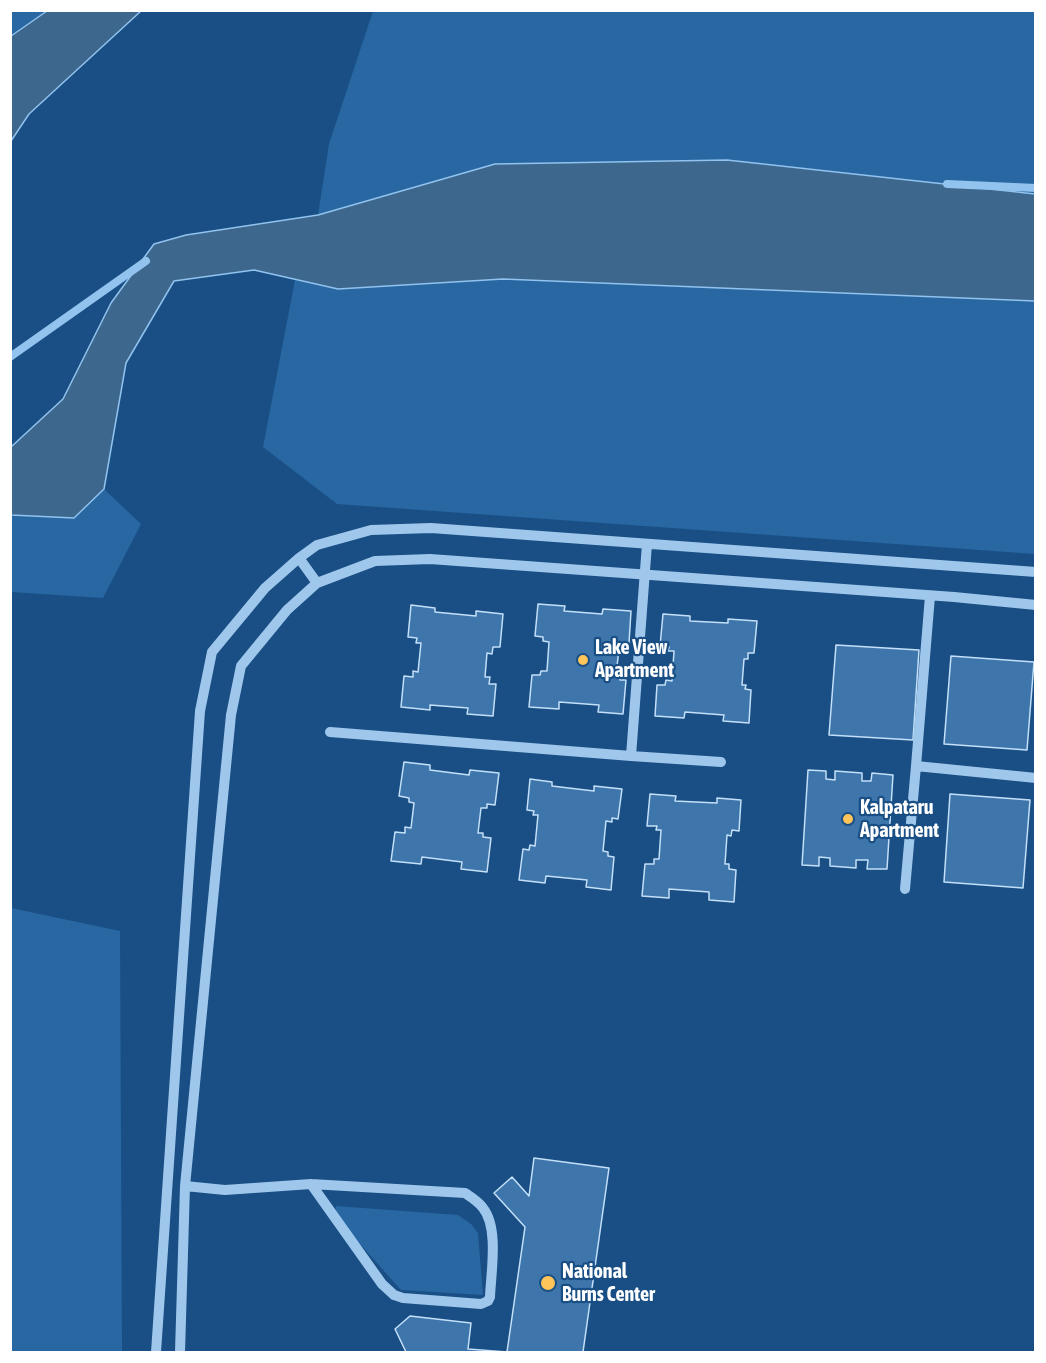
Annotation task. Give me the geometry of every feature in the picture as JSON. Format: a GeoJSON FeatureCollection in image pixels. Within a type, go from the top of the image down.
{"type":"FeatureCollection","features":[{"type":"Feature","properties":{"kind":"street"},"geometry":{"type":"LineString","coordinates":[[156,1353],[200,711],[212,652],[265,588],[317,545],[371,530],[431,528],[1035,572]]}},
{"type":"Feature","properties":{"kind":"street"},"geometry":{"type":"LineString","coordinates":[[631,756],[647,544]]}},
{"type":"Feature","properties":{"kind":"street"},"geometry":{"type":"LineString","coordinates":[[299,558],[317,583]]}},
{"type":"Feature","properties":{"kind":"street"},"geometry":{"type":"LineString","coordinates":[[180,1353],[186,1186],[231,715],[241,666],[287,610],[317,583],[375,561],[430,560],[1035,605]]}},
{"type":"Feature","properties":{"kind":"street"},"geometry":{"type":"LineString","coordinates":[[905,889],[930,596]]}},
{"type":"Feature","properties":{"kind":"street"},"geometry":{"type":"LineString","coordinates":[[330,732],[721,762]]}},
{"type":"Feature","properties":{"kind":"street"},"geometry":{"type":"LineString","coordinates":[[916,766],[1035,778]]}},
{"type":"Feature","properties":{"kind":"street"},"geometry":{"type":"LineString","coordinates":[[186,1186],[225,1190],[311,1184],[465,1193],[482,1206],[489,1217],[492,1231],[488,1301],[481,1304],[403,1298],[394,1294],[382,1284],[311,1184]]}},
{"type":"Feature","properties":{"kind":"shaded area"},"geometry":{"type":"Polygon","coordinates":[[[11,11],[47,11],[11,36],[11,11]]]}},
{"type":"Feature","properties":{"kind":"shaded area"},"geometry":{"type":"Polygon","coordinates":[[[47,11],[141,11],[29,114],[11,141],[11,36],[47,11]]]}},
{"type":"Feature","properties":{"kind":"shaded area"},"geometry":{"type":"Polygon","coordinates":[[[373,11],[1035,11],[1035,194],[727,160],[318,215],[329,144],[373,11]]]}},
{"type":"Feature","properties":{"kind":"shaded area"},"geometry":{"type":"Polygon","coordinates":[[[727,160],[1035,194],[1035,301],[503,279],[338,289],[254,270],[174,281],[126,363],[104,489],[74,518],[11,515],[11,447],[63,399],[111,303],[154,244],[186,235],[318,215],[495,164],[727,160]]]}},
{"type":"Feature","properties":{"kind":"shaded area"},"geometry":{"type":"Polygon","coordinates":[[[503,279],[1035,301],[1035,554],[337,504],[263,447],[295,280],[338,289],[503,279]]]}},
{"type":"Feature","properties":{"kind":"shaded area"},"geometry":{"type":"Polygon","coordinates":[[[104,489],[141,524],[103,598],[11,592],[11,515],[74,518],[104,489]]]}},
{"type":"Feature","properties":{"kind":"shaded area"},"geometry":{"type":"Polygon","coordinates":[[[11,908],[120,931],[122,1352],[11,1352],[11,908]]]}},
{"type":"Feature","properties":{"kind":"shaded area"},"geometry":{"type":"Polygon","coordinates":[[[336,1206],[458,1215],[471,1224],[478,1233],[483,1295],[401,1290],[335,1216],[336,1206]]]}},
{"type":"Feature","properties":{"kind":"building","name":"Lake View Apartment"},"geometry":{"type":"Polygon","coordinates":[[[538,604],[565,606],[564,611],[602,614],[603,609],[631,611],[629,643],[623,643],[623,649],[619,649],[616,675],[620,675],[620,680],[626,680],[623,714],[598,712],[599,705],[559,702],[559,709],[529,707],[532,675],[540,675],[541,671],[547,671],[549,642],[543,641],[543,637],[535,636],[538,604]]]}},
{"type":"Feature","properties":{"kind":"building"},"geometry":{"type":"Polygon","coordinates":[[[411,605],[435,608],[435,612],[476,616],[476,611],[503,614],[500,647],[493,647],[492,654],[487,653],[485,677],[490,677],[489,684],[496,684],[493,716],[467,714],[468,708],[430,705],[430,710],[401,707],[404,676],[413,677],[413,671],[418,672],[421,643],[416,643],[417,638],[408,637],[411,605]]]}},
{"type":"Feature","properties":{"kind":"building","name":"Lake View Apartment"},"geometry":{"type":"Polygon","coordinates":[[[663,614],[690,616],[690,621],[728,623],[728,619],[757,621],[754,653],[748,653],[748,659],[744,659],[742,685],[746,685],[745,689],[751,690],[749,723],[723,721],[724,715],[685,712],[684,718],[655,716],[657,685],[665,685],[666,680],[672,681],[674,651],[668,651],[669,647],[660,646],[663,614]]]}},
{"type":"Feature","properties":{"kind":"building","name":"Kalpataru Apartment"},"geometry":{"type":"Polygon","coordinates":[[[836,645],[919,650],[913,740],[829,735],[836,645]]]}},
{"type":"Feature","properties":{"kind":"building","name":"Kalpataru Apartment"},"geometry":{"type":"Polygon","coordinates":[[[951,656],[1034,662],[1027,750],[944,744],[951,656]]]}},
{"type":"Feature","properties":{"kind":"building"},"geometry":{"type":"Polygon","coordinates":[[[404,762],[430,765],[430,770],[469,775],[470,770],[499,773],[495,805],[487,804],[487,808],[481,808],[478,833],[483,833],[483,837],[491,838],[487,872],[461,869],[462,862],[422,857],[421,864],[391,861],[395,832],[405,833],[405,827],[411,828],[414,803],[409,802],[409,798],[399,796],[404,762]]]}},
{"type":"Feature","properties":{"kind":"building","name":"Kalpataru Apartment"},"geometry":{"type":"Polygon","coordinates":[[[808,770],[826,771],[826,779],[835,780],[835,771],[862,773],[862,781],[871,781],[872,773],[893,775],[887,869],[867,869],[868,860],[856,860],[856,868],[830,866],[830,858],[819,857],[819,866],[802,865],[808,770]]]}},
{"type":"Feature","properties":{"kind":"building"},"geometry":{"type":"Polygon","coordinates":[[[530,779],[552,782],[552,786],[594,791],[594,786],[622,789],[618,819],[612,818],[612,822],[606,821],[603,851],[608,852],[608,856],[614,857],[611,890],[586,887],[587,880],[546,876],[545,883],[519,880],[523,849],[529,850],[530,845],[535,846],[538,815],[533,815],[534,811],[527,810],[530,779]]]}},
{"type":"Feature","properties":{"kind":"building"},"geometry":{"type":"Polygon","coordinates":[[[650,794],[676,796],[675,801],[717,803],[717,798],[741,800],[739,831],[732,830],[731,836],[727,835],[725,864],[729,864],[729,869],[736,870],[734,902],[709,900],[709,892],[669,889],[669,898],[642,896],[645,864],[654,864],[654,859],[659,859],[661,830],[656,830],[657,826],[647,826],[650,794]]]}},
{"type":"Feature","properties":{"kind":"building","name":"Kalpataru Apartment"},"geometry":{"type":"Polygon","coordinates":[[[950,794],[1030,800],[1023,888],[944,882],[950,794]]]}},
{"type":"Feature","properties":{"kind":"building"},"geometry":{"type":"Polygon","coordinates":[[[534,1158],[609,1168],[583,1352],[507,1352],[525,1227],[494,1193],[512,1177],[529,1196],[534,1158]]]}},
{"type":"Feature","properties":{"kind":"building"},"geometry":{"type":"Polygon","coordinates":[[[410,1316],[471,1323],[468,1349],[507,1352],[406,1352],[395,1329],[410,1316]]]}},
{"type":"Feature","properties":{"kind":"waterway"},"geometry":{"type":"LineString","coordinates":[[947,184],[1036,188]]}},
{"type":"Feature","properties":{"kind":"waterway"},"geometry":{"type":"LineString","coordinates":[[10,357],[146,261]]}},
{"type":"Feature","properties":{"kind":"place","name":"Lake View Apartment"},"geometry":{"type":"Point","coordinates":[583,660]}},
{"type":"Feature","properties":{"kind":"place","name":"Kalpataru Apartment"},"geometry":{"type":"Point","coordinates":[848,819]}},
{"type":"Feature","properties":{"kind":"place","name":"National Burns Center"},"geometry":{"type":"Point","coordinates":[548,1283]}}]}
